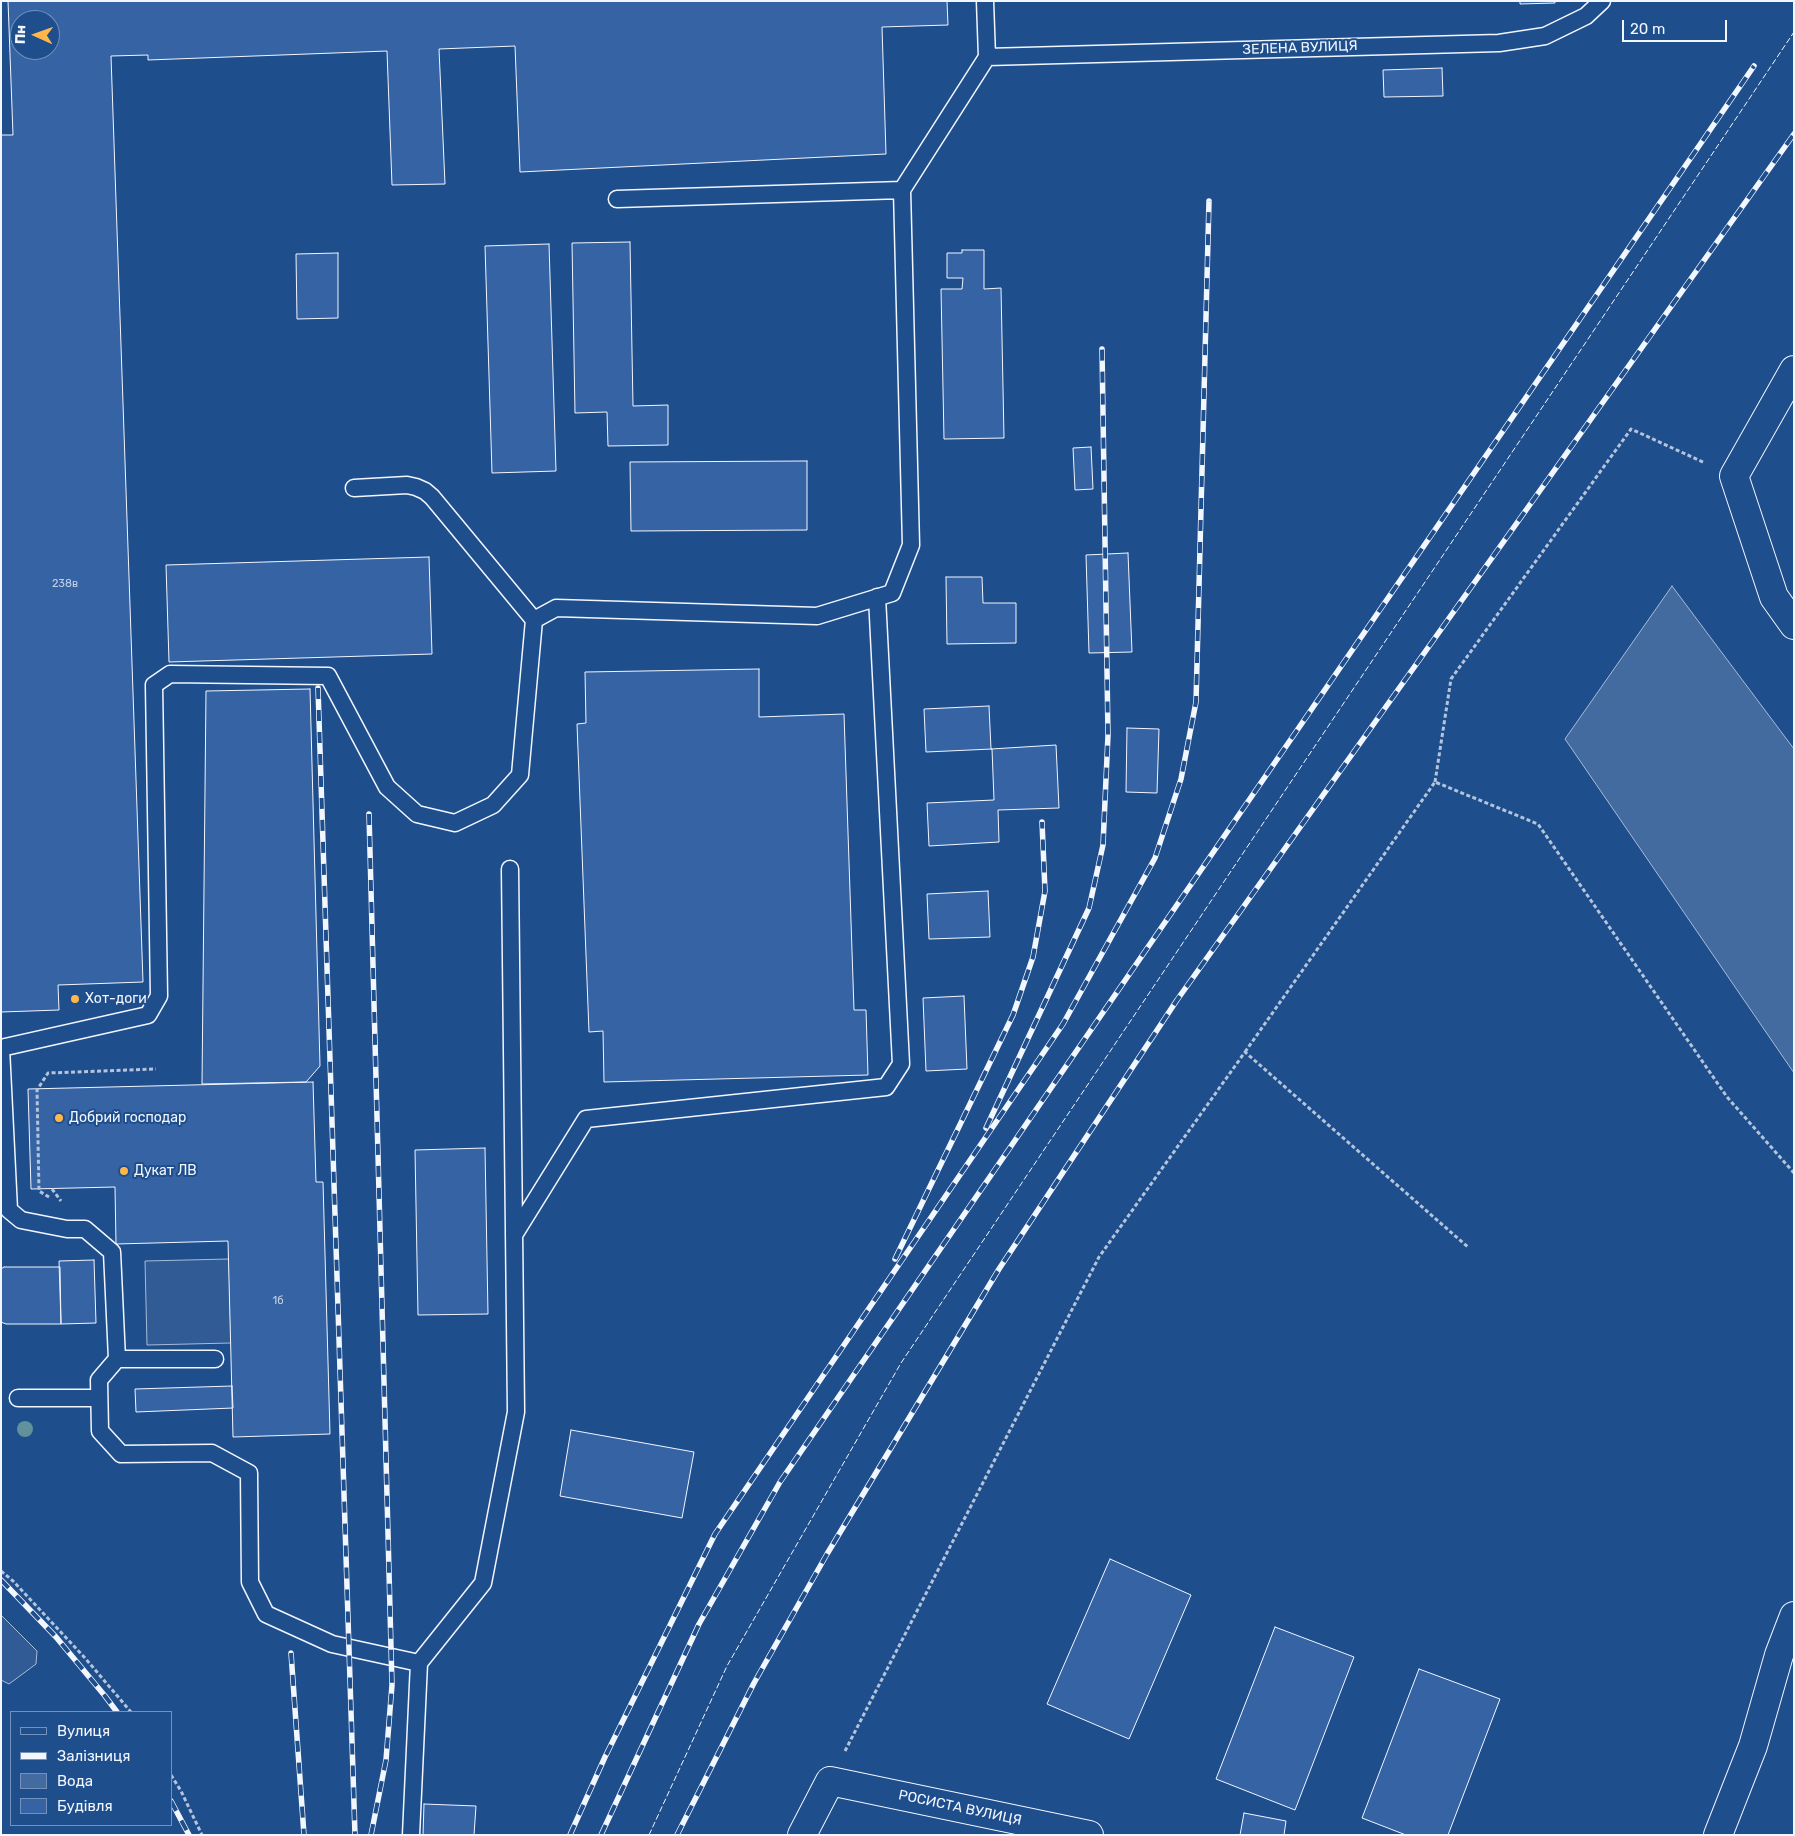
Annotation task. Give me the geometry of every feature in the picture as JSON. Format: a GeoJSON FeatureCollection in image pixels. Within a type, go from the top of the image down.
{"type":"FeatureCollection","features":[{"type":"Feature","properties":{"kind":"street"},"geometry":{"type":"LineString","coordinates":[[1794,370],[1734,476],[1774,597],[1794,626]]}},
{"type":"Feature","properties":{"kind":"street"},"geometry":{"type":"LineString","coordinates":[[1718,1835],[1754,1746],[1779,1655],[1794,1616]]}},
{"type":"Feature","properties":{"kind":"street"},"geometry":{"type":"LineString","coordinates":[[802,1835],[830,1781]]}},
{"type":"Feature","properties":{"kind":"street","name":"РОСИСТА ВУЛИЦЯ"},"geometry":{"type":"LineString","coordinates":[[830,1781],[1089,1835]]}},
{"type":"Feature","properties":{"kind":"lane"},"geometry":{"type":"LineString","coordinates":[[534,620],[556,608],[817,616],[892,593],[911,545],[902,190],[987,57],[985,1]]}},
{"type":"Feature","properties":{"kind":"lane","name":"ЗЕЛЕНА ВУЛИЦЯ"},"geometry":{"type":"LineString","coordinates":[[987,57],[1499,43],[1545,36],[1586,16],[1602,1]]}},
{"type":"Feature","properties":{"kind":"lane"},"geometry":{"type":"LineString","coordinates":[[617,199],[902,190]]}},
{"type":"Feature","properties":{"kind":"lane"},"geometry":{"type":"LineString","coordinates":[[354,488],[416,486],[425,491],[534,620],[520,775],[493,805],[456,823],[417,814],[387,787],[328,676],[170,674],[154,685],[159,996],[148,1015],[1,1048],[9,1210],[21,1220],[67,1229],[85,1229],[112,1252],[117,1358],[99,1380],[100,1431],[121,1454],[212,1453],[249,1473],[250,1582],[266,1614],[332,1644],[419,1663]]}},
{"type":"Feature","properties":{"kind":"lane"},"geometry":{"type":"LineString","coordinates":[[514,1235],[586,1119],[886,1087],[901,1064],[877,597]]}},
{"type":"Feature","properties":{"kind":"lane"},"geometry":{"type":"LineString","coordinates":[[411,1835],[419,1663],[483,1584],[516,1412],[510,869]]}},
{"type":"Feature","properties":{"kind":"lane"},"geometry":{"type":"LineString","coordinates":[[117,1358],[215,1359]]}},
{"type":"Feature","properties":{"kind":"lane"},"geometry":{"type":"LineString","coordinates":[[18,1398],[100,1398]]}},
{"type":"Feature","properties":{"kind":"path"},"geometry":{"type":"LineString","coordinates":[[830,1781],[1099,1257],[1436,782],[1451,679],[1631,428],[1734,476]]}},
{"type":"Feature","properties":{"kind":"path"},"geometry":{"type":"LineString","coordinates":[[1436,782],[1538,824],[1727,1097],[1794,1174]]}},
{"type":"Feature","properties":{"kind":"path"},"geometry":{"type":"LineString","coordinates":[[1245,1052],[1469,1248]]}},
{"type":"Feature","properties":{"kind":"path"},"geometry":{"type":"LineString","coordinates":[[39,1191],[37,1090],[48,1073],[156,1069]]}},
{"type":"Feature","properties":{"kind":"path"},"geometry":{"type":"LineString","coordinates":[[1,1571],[13,1581],[72,1644],[130,1711]]}},
{"type":"Feature","properties":{"kind":"path"},"geometry":{"type":"LineString","coordinates":[[172,1778],[181,1791],[202,1835]]}},
{"type":"Feature","properties":{"kind":"shaded area"},"geometry":{"type":"Polygon","coordinates":[[[229,1259],[231,1343],[147,1345],[145,1261],[229,1259]]]}},
{"type":"Feature","properties":{"kind":"shaded area"},"geometry":{"type":"Polygon","coordinates":[[[1,1615],[37,1651],[36,1664],[9,1684],[1,1680],[1,1615]]]}},
{"type":"Feature","properties":{"kind":"water"},"geometry":{"type":"Polygon","coordinates":[[[1672,586],[1794,749],[1794,1073],[1565,739],[1672,586]]]}},
{"type":"Feature","properties":{"kind":"building"},"geometry":{"type":"Polygon","coordinates":[[[8,1],[947,1],[948,25],[882,27],[886,154],[520,172],[515,46],[439,49],[445,184],[392,185],[387,51],[148,60],[148,55],[111,56],[143,982],[58,985],[59,1010],[1,1012],[1,135],[13,135],[10,60],[60,60],[60,10],[10,10],[10,55],[8,1]]]}},
{"type":"Feature","properties":{"kind":"building"},"geometry":{"type":"Polygon","coordinates":[[[1520,1],[1555,1],[1555,3],[1520,4],[1520,1]]]}},
{"type":"Feature","properties":{"kind":"building"},"geometry":{"type":"Polygon","coordinates":[[[1442,68],[1443,96],[1384,97],[1383,70],[1442,68]]]}},
{"type":"Feature","properties":{"kind":"building"},"geometry":{"type":"Polygon","coordinates":[[[630,242],[633,406],[668,405],[668,445],[608,446],[607,412],[575,413],[572,243],[630,242]]]}},
{"type":"Feature","properties":{"kind":"building"},"geometry":{"type":"Polygon","coordinates":[[[549,244],[556,471],[492,473],[485,246],[549,244]]]}},
{"type":"Feature","properties":{"kind":"building"},"geometry":{"type":"Polygon","coordinates":[[[962,250],[984,250],[984,289],[1001,288],[1004,438],[944,439],[941,289],[962,289],[963,278],[947,278],[947,253],[962,253],[962,250]]]}},
{"type":"Feature","properties":{"kind":"building"},"geometry":{"type":"Polygon","coordinates":[[[338,253],[338,318],[297,319],[296,254],[338,253]]]}},
{"type":"Feature","properties":{"kind":"building"},"geometry":{"type":"Polygon","coordinates":[[[1091,447],[1093,489],[1075,490],[1073,448],[1091,447]]]}},
{"type":"Feature","properties":{"kind":"building"},"geometry":{"type":"Polygon","coordinates":[[[807,461],[807,530],[631,531],[630,462],[807,461]]]}},
{"type":"Feature","properties":{"kind":"building"},"geometry":{"type":"Polygon","coordinates":[[[1128,553],[1132,652],[1089,653],[1086,555],[1128,553]]]}},
{"type":"Feature","properties":{"kind":"building"},"geometry":{"type":"Polygon","coordinates":[[[429,557],[432,654],[169,662],[166,565],[429,557]]]}},
{"type":"Feature","properties":{"kind":"building"},"geometry":{"type":"Polygon","coordinates":[[[946,577],[982,577],[983,603],[1016,603],[1016,643],[947,644],[946,577]]]}},
{"type":"Feature","properties":{"kind":"building"},"geometry":{"type":"Polygon","coordinates":[[[759,669],[759,717],[844,714],[854,1010],[866,1010],[868,1075],[604,1082],[603,1031],[589,1032],[577,724],[586,723],[585,672],[759,669]]]}},
{"type":"Feature","properties":{"kind":"building"},"geometry":{"type":"Polygon","coordinates":[[[310,689],[320,1066],[306,1082],[202,1084],[206,691],[310,689]]]}},
{"type":"Feature","properties":{"kind":"building"},"geometry":{"type":"Polygon","coordinates":[[[989,706],[991,749],[1056,745],[1059,808],[998,810],[999,842],[929,846],[927,803],[994,800],[992,749],[926,752],[924,709],[989,706]]]}},
{"type":"Feature","properties":{"kind":"building"},"geometry":{"type":"Polygon","coordinates":[[[1127,728],[1159,729],[1157,793],[1126,792],[1127,728]]]}},
{"type":"Feature","properties":{"kind":"building"},"geometry":{"type":"Polygon","coordinates":[[[988,891],[990,937],[929,939],[927,894],[988,891]]]}},
{"type":"Feature","properties":{"kind":"building"},"geometry":{"type":"Polygon","coordinates":[[[964,996],[967,1069],[926,1071],[923,998],[964,996]]]}},
{"type":"Feature","properties":{"kind":"building"},"geometry":{"type":"Polygon","coordinates":[[[313,1082],[316,1182],[323,1182],[330,1434],[233,1437],[228,1241],[116,1244],[115,1187],[31,1189],[28,1089],[313,1082]]]}},
{"type":"Feature","properties":{"kind":"building"},"geometry":{"type":"Polygon","coordinates":[[[485,1148],[488,1314],[418,1315],[415,1150],[485,1148]]]}},
{"type":"Feature","properties":{"kind":"building"},"geometry":{"type":"Polygon","coordinates":[[[94,1260],[96,1323],[61,1324],[59,1261],[94,1260]]]}},
{"type":"Feature","properties":{"kind":"building"},"geometry":{"type":"Polygon","coordinates":[[[4,1267],[60,1267],[61,1324],[6,1324],[1,1322],[1,1269],[4,1267]]]}},
{"type":"Feature","properties":{"kind":"building"},"geometry":{"type":"Polygon","coordinates":[[[232,1386],[233,1408],[136,1412],[135,1389],[232,1386]]]}},
{"type":"Feature","properties":{"kind":"building"},"geometry":{"type":"Polygon","coordinates":[[[571,1430],[694,1452],[682,1518],[560,1496],[571,1430]]]}},
{"type":"Feature","properties":{"kind":"building"},"geometry":{"type":"Polygon","coordinates":[[[1110,1559],[1191,1595],[1129,1739],[1047,1704],[1110,1559]]]}},
{"type":"Feature","properties":{"kind":"building"},"geometry":{"type":"Polygon","coordinates":[[[1275,1627],[1354,1657],[1295,1810],[1216,1779],[1275,1627]]]}},
{"type":"Feature","properties":{"kind":"building"},"geometry":{"type":"Polygon","coordinates":[[[1419,1669],[1500,1699],[1448,1835],[1406,1835],[1362,1818],[1419,1669]]]}},
{"type":"Feature","properties":{"kind":"building"},"geometry":{"type":"Polygon","coordinates":[[[424,1804],[476,1806],[474,1835],[423,1835],[424,1804]]]}},
{"type":"Feature","properties":{"kind":"building"},"geometry":{"type":"Polygon","coordinates":[[[1244,1813],[1286,1821],[1284,1835],[1240,1835],[1244,1813]]]}},
{"type":"Feature","properties":{"kind":"railway"},"geometry":{"type":"LineString","coordinates":[[601,1835],[699,1624],[780,1482],[1754,66]]}},
{"type":"Feature","properties":{"kind":"railway"},"geometry":{"type":"LineString","coordinates":[[677,1835],[754,1683],[827,1554],[999,1269],[1177,1000],[1794,134]]}},
{"type":"Feature","properties":{"kind":"railway"},"geometry":{"type":"LineString","coordinates":[[570,1835],[605,1757],[715,1534],[1063,1024],[1155,858],[1181,779],[1196,702],[1209,201]]}},
{"type":"Feature","properties":{"kind":"railway"},"geometry":{"type":"LineString","coordinates":[[986,1128],[1089,908],[1103,845],[1108,735],[1102,349]]}},
{"type":"Feature","properties":{"kind":"railway"},"geometry":{"type":"LineString","coordinates":[[318,688],[355,1835]]}},
{"type":"Feature","properties":{"kind":"railway"},"geometry":{"type":"LineString","coordinates":[[369,814],[392,1685],[386,1760],[371,1835]]}},
{"type":"Feature","properties":{"kind":"railway"},"geometry":{"type":"LineString","coordinates":[[895,1259],[1013,1015],[1033,957],[1045,891],[1042,822]]}},
{"type":"Feature","properties":{"kind":"railway"},"geometry":{"type":"LineString","coordinates":[[1,1580],[56,1637],[116,1711]]}},
{"type":"Feature","properties":{"kind":"railway"},"geometry":{"type":"LineString","coordinates":[[291,1653],[304,1835]]}},
{"type":"Feature","properties":{"kind":"railway"},"geometry":{"type":"LineString","coordinates":[[172,1803],[189,1835]]}},
{"type":"Feature","properties":{"kind":"fence"},"geometry":{"type":"LineString","coordinates":[[649,1835],[727,1666],[901,1363],[1794,32]]}},
{"type":"Feature","properties":{"kind":"place","name":"Хот-доги"},"geometry":{"type":"Point","coordinates":[75,999]}},
{"type":"Feature","properties":{"kind":"place","name":"Добрий господар"},"geometry":{"type":"Point","coordinates":[59,1118]}},
{"type":"Feature","properties":{"kind":"place","name":"Дукат ЛВ"},"geometry":{"type":"Point","coordinates":[124,1171]}}]}
